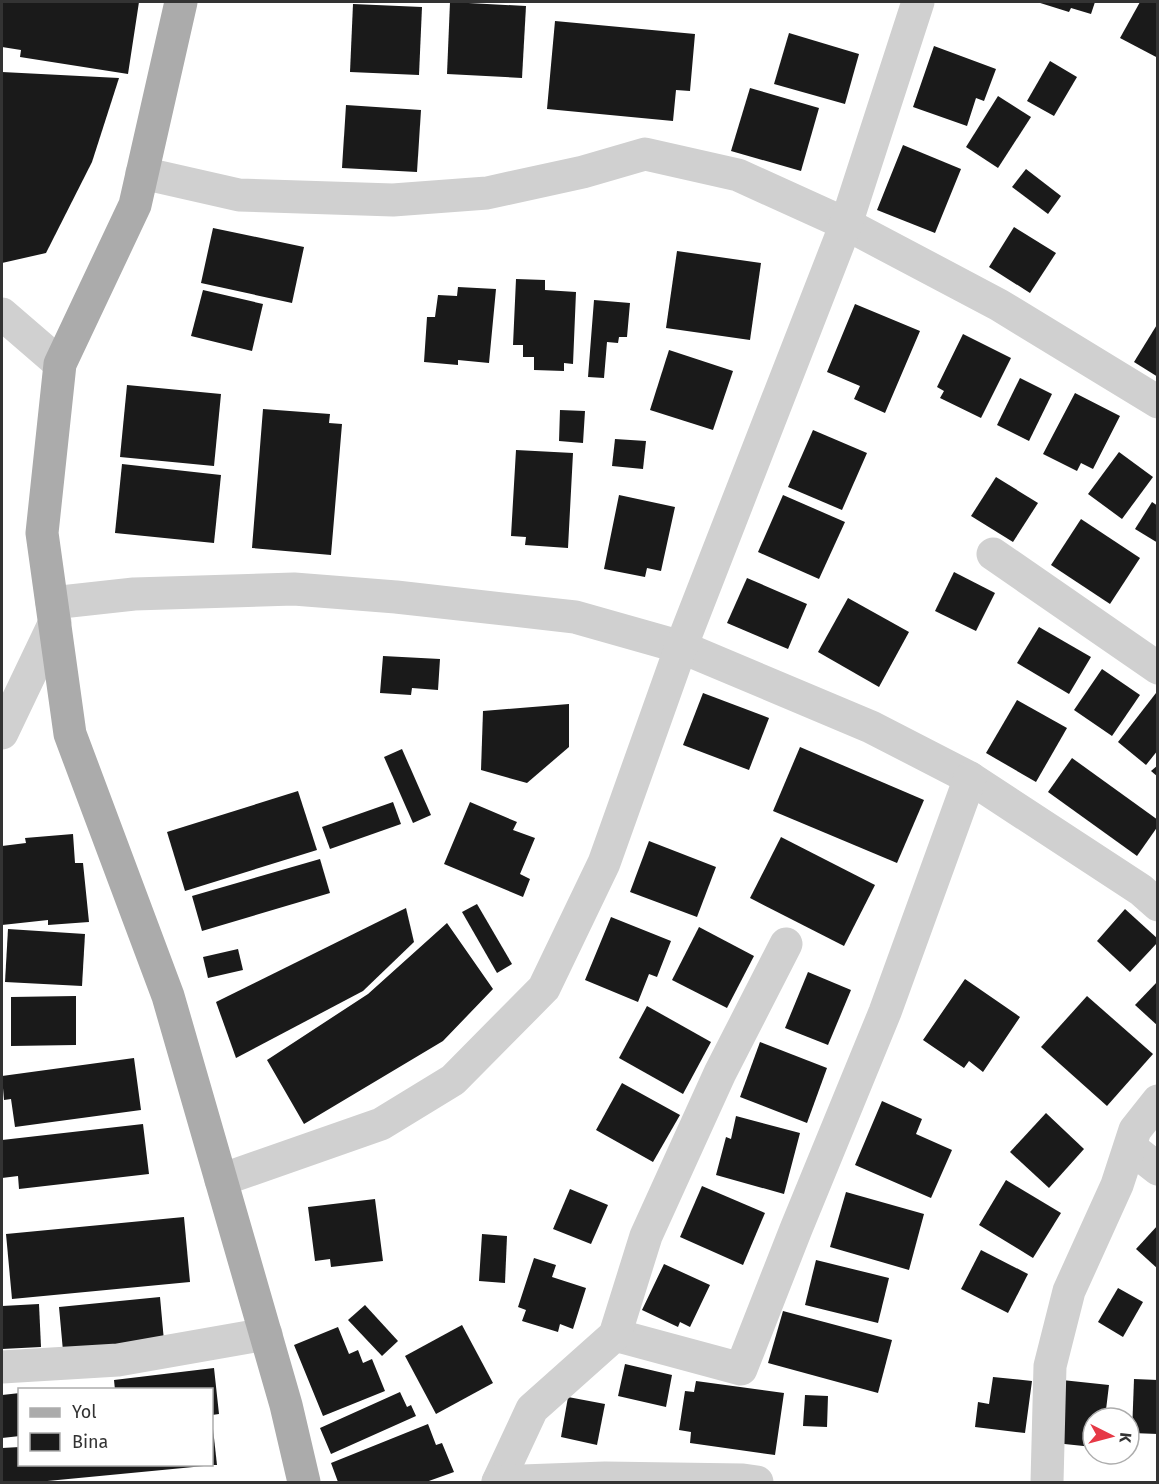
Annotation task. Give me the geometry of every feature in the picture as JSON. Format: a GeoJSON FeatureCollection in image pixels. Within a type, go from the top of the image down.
{"type":"FeatureCollection","features":[{"type":"Feature","properties":{"kind":"main road"},"geometry":{"type":"LineString","coordinates":[[181,2],[135,205],[60,364],[42,533],[70,734],[168,996],[286,1405],[304,1482]]}},
{"type":"Feature","properties":{"kind":"street"},"geometry":{"type":"LineString","coordinates":[[221,1180],[381,1124],[453,1080],[544,988],[604,863],[681,646],[846,224],[918,2]]}},
{"type":"Feature","properties":{"kind":"street"},"geometry":{"type":"LineString","coordinates":[[142,173],[239,195],[393,200],[487,193],[583,172],[645,154],[738,175],[846,224],[999,305],[1158,402]]}},
{"type":"Feature","properties":{"kind":"street"},"geometry":{"type":"LineString","coordinates":[[2,314],[60,364]]}},
{"type":"Feature","properties":{"kind":"street"},"geometry":{"type":"LineString","coordinates":[[993,554],[1158,668]]}},
{"type":"Feature","properties":{"kind":"street"},"geometry":{"type":"LineString","coordinates":[[2,733],[53,613],[134,594],[294,589],[396,597],[574,617],[681,646],[872,727],[970,778],[1141,890],[1158,905]]}},
{"type":"Feature","properties":{"kind":"street"},"geometry":{"type":"LineString","coordinates":[[615,1335],[741,1369],[885,1012],[970,778]]}},
{"type":"Feature","properties":{"kind":"street"},"geometry":{"type":"LineString","coordinates":[[757,1482],[605,1478],[498,1482],[532,1409],[615,1335],[646,1236],[720,1073],[786,944]]}},
{"type":"Feature","properties":{"kind":"street"},"geometry":{"type":"LineString","coordinates":[[1047,1482],[1050,1366],[1069,1291],[1117,1185],[1135,1130],[1158,1101]]}},
{"type":"Feature","properties":{"kind":"street"},"geometry":{"type":"LineString","coordinates":[[1130,1147],[1158,1169]]}},
{"type":"Feature","properties":{"kind":"street"},"geometry":{"type":"LineString","coordinates":[[2,1367],[118,1360],[266,1334]]}},
{"type":"Feature","properties":{"kind":"building"},"geometry":{"type":"Polygon","coordinates":[[[2,2],[139,2],[128,74],[20,57],[21,50],[2,47],[2,2]]]}},
{"type":"Feature","properties":{"kind":"building"},"geometry":{"type":"Polygon","coordinates":[[[450,2],[526,6],[522,78],[447,74],[450,2]]]}},
{"type":"Feature","properties":{"kind":"building"},"geometry":{"type":"Polygon","coordinates":[[[1037,2],[1095,2],[1091,14],[1071,8],[1069,12],[1037,2]]]}},
{"type":"Feature","properties":{"kind":"building"},"geometry":{"type":"Polygon","coordinates":[[[1140,2],[1158,2],[1158,58],[1120,38],[1140,2]]]}},
{"type":"Feature","properties":{"kind":"building"},"geometry":{"type":"Polygon","coordinates":[[[353,4],[422,7],[419,75],[350,72],[353,4]]]}},
{"type":"Feature","properties":{"kind":"building"},"geometry":{"type":"Polygon","coordinates":[[[555,21],[695,34],[690,91],[676,90],[673,121],[547,109],[555,21]]]}},
{"type":"Feature","properties":{"kind":"building"},"geometry":{"type":"Polygon","coordinates":[[[789,33],[859,54],[845,104],[774,84],[789,33]]]}},
{"type":"Feature","properties":{"kind":"building"},"geometry":{"type":"Polygon","coordinates":[[[934,46],[996,69],[984,101],[976,98],[967,126],[913,107],[934,46]]]}},
{"type":"Feature","properties":{"kind":"building"},"geometry":{"type":"Polygon","coordinates":[[[1050,61],[1077,77],[1054,116],[1027,101],[1050,61]]]}},
{"type":"Feature","properties":{"kind":"building"},"geometry":{"type":"Polygon","coordinates":[[[2,72],[119,78],[92,162],[46,253],[2,263],[2,72]]]}},
{"type":"Feature","properties":{"kind":"building"},"geometry":{"type":"Polygon","coordinates":[[[750,88],[819,108],[801,171],[731,151],[750,88]]]}},
{"type":"Feature","properties":{"kind":"building"},"geometry":{"type":"Polygon","coordinates":[[[998,96],[1031,117],[998,168],[966,147],[998,96]]]}},
{"type":"Feature","properties":{"kind":"building"},"geometry":{"type":"Polygon","coordinates":[[[346,105],[421,110],[417,172],[342,168],[346,105]]]}},
{"type":"Feature","properties":{"kind":"building"},"geometry":{"type":"Polygon","coordinates":[[[903,145],[961,169],[935,233],[877,210],[903,145]]]}},
{"type":"Feature","properties":{"kind":"building"},"geometry":{"type":"Polygon","coordinates":[[[1026,169],[1061,196],[1048,214],[1012,187],[1026,169]]]}},
{"type":"Feature","properties":{"kind":"building"},"geometry":{"type":"Polygon","coordinates":[[[1014,227],[1056,253],[1030,293],[989,267],[1014,227]]]}},
{"type":"Feature","properties":{"kind":"building"},"geometry":{"type":"Polygon","coordinates":[[[213,228],[304,247],[292,303],[201,283],[213,228]]]}},
{"type":"Feature","properties":{"kind":"building"},"geometry":{"type":"Polygon","coordinates":[[[677,251],[761,263],[750,340],[666,328],[677,251]]]}},
{"type":"Feature","properties":{"kind":"building"},"geometry":{"type":"Polygon","coordinates":[[[516,279],[545,280],[545,290],[576,292],[573,364],[564,363],[564,371],[534,370],[534,357],[523,357],[523,345],[513,345],[516,279]]]}},
{"type":"Feature","properties":{"kind":"building"},"geometry":{"type":"Polygon","coordinates":[[[458,287],[496,289],[489,363],[458,360],[458,365],[424,362],[427,317],[435,317],[438,295],[457,296],[458,287]]]}},
{"type":"Feature","properties":{"kind":"building"},"geometry":{"type":"Polygon","coordinates":[[[203,290],[263,304],[252,351],[191,336],[203,290]]]}},
{"type":"Feature","properties":{"kind":"building"},"geometry":{"type":"Polygon","coordinates":[[[594,300],[630,303],[627,337],[619,337],[618,343],[607,342],[604,378],[588,377],[594,300]]]}},
{"type":"Feature","properties":{"kind":"building"},"geometry":{"type":"Polygon","coordinates":[[[855,304],[920,331],[885,413],[854,399],[860,386],[827,372],[855,304]]]}},
{"type":"Feature","properties":{"kind":"building"},"geometry":{"type":"Polygon","coordinates":[[[1158,323],[1158,377],[1134,362],[1158,323]]]}},
{"type":"Feature","properties":{"kind":"building"},"geometry":{"type":"Polygon","coordinates":[[[963,334],[1011,358],[981,418],[940,398],[944,391],[937,387],[963,334]]]}},
{"type":"Feature","properties":{"kind":"building"},"geometry":{"type":"Polygon","coordinates":[[[669,350],[733,371],[713,430],[650,410],[669,350]]]}},
{"type":"Feature","properties":{"kind":"building"},"geometry":{"type":"Polygon","coordinates":[[[1020,378],[1052,394],[1029,441],[997,425],[1020,378]]]}},
{"type":"Feature","properties":{"kind":"building"},"geometry":{"type":"Polygon","coordinates":[[[127,385],[221,394],[214,466],[120,457],[127,385]]]}},
{"type":"Feature","properties":{"kind":"building"},"geometry":{"type":"Polygon","coordinates":[[[1075,393],[1120,416],[1093,469],[1081,463],[1077,471],[1043,454],[1075,393]]]}},
{"type":"Feature","properties":{"kind":"building"},"geometry":{"type":"Polygon","coordinates":[[[263,409],[330,414],[329,423],[342,424],[331,555],[252,548],[263,409]]]}},
{"type":"Feature","properties":{"kind":"building"},"geometry":{"type":"Polygon","coordinates":[[[560,410],[585,411],[583,443],[559,441],[560,410]]]}},
{"type":"Feature","properties":{"kind":"building"},"geometry":{"type":"Polygon","coordinates":[[[813,430],[867,453],[842,510],[788,487],[813,430]]]}},
{"type":"Feature","properties":{"kind":"building"},"geometry":{"type":"Polygon","coordinates":[[[615,439],[646,441],[643,469],[612,466],[615,439]]]}},
{"type":"Feature","properties":{"kind":"building"},"geometry":{"type":"Polygon","coordinates":[[[516,450],[573,453],[568,548],[525,545],[526,537],[511,536],[516,450]]]}},
{"type":"Feature","properties":{"kind":"building"},"geometry":{"type":"Polygon","coordinates":[[[1119,452],[1153,477],[1122,519],[1088,494],[1119,452]]]}},
{"type":"Feature","properties":{"kind":"building"},"geometry":{"type":"Polygon","coordinates":[[[122,464],[221,475],[214,543],[115,533],[122,464]]]}},
{"type":"Feature","properties":{"kind":"building"},"geometry":{"type":"Polygon","coordinates":[[[996,477],[1038,503],[1013,542],[971,516],[996,477]]]}},
{"type":"Feature","properties":{"kind":"building"},"geometry":{"type":"Polygon","coordinates":[[[619,495],[675,507],[661,571],[647,568],[645,577],[604,569],[619,495]]]}},
{"type":"Feature","properties":{"kind":"building"},"geometry":{"type":"Polygon","coordinates":[[[783,495],[845,522],[819,579],[758,552],[783,495]]]}},
{"type":"Feature","properties":{"kind":"building"},"geometry":{"type":"Polygon","coordinates":[[[1152,502],[1158,506],[1158,543],[1135,529],[1152,502]]]}},
{"type":"Feature","properties":{"kind":"building"},"geometry":{"type":"Polygon","coordinates":[[[1081,519],[1140,558],[1110,604],[1051,565],[1081,519]]]}},
{"type":"Feature","properties":{"kind":"building"},"geometry":{"type":"Polygon","coordinates":[[[954,572],[995,593],[976,631],[935,611],[954,572]]]}},
{"type":"Feature","properties":{"kind":"building"},"geometry":{"type":"Polygon","coordinates":[[[747,578],[807,604],[788,649],[727,623],[747,578]]]}},
{"type":"Feature","properties":{"kind":"building"},"geometry":{"type":"Polygon","coordinates":[[[848,598],[909,632],[879,687],[818,652],[848,598]]]}},
{"type":"Feature","properties":{"kind":"building"},"geometry":{"type":"Polygon","coordinates":[[[1039,627],[1091,657],[1069,694],[1017,663],[1039,627]]]}},
{"type":"Feature","properties":{"kind":"building"},"geometry":{"type":"Polygon","coordinates":[[[383,656],[440,659],[438,690],[412,688],[411,695],[380,693],[383,656]]]}},
{"type":"Feature","properties":{"kind":"building"},"geometry":{"type":"Polygon","coordinates":[[[1102,669],[1140,695],[1112,736],[1074,710],[1102,669]]]}},
{"type":"Feature","properties":{"kind":"building"},"geometry":{"type":"Polygon","coordinates":[[[703,693],[769,718],[749,770],[683,745],[703,693]]]}},
{"type":"Feature","properties":{"kind":"building"},"geometry":{"type":"Polygon","coordinates":[[[1156,693],[1158,694],[1158,750],[1146,765],[1118,742],[1156,693]]]}},
{"type":"Feature","properties":{"kind":"building"},"geometry":{"type":"Polygon","coordinates":[[[1017,700],[1067,728],[1036,782],[986,753],[1017,700]]]}},
{"type":"Feature","properties":{"kind":"building"},"geometry":{"type":"Polygon","coordinates":[[[569,704],[569,747],[527,783],[481,770],[483,711],[569,704]]]}},
{"type":"Feature","properties":{"kind":"building"},"geometry":{"type":"Polygon","coordinates":[[[800,747],[924,800],[897,863],[773,811],[800,747]]]}},
{"type":"Feature","properties":{"kind":"building"},"geometry":{"type":"Polygon","coordinates":[[[402,749],[431,815],[413,823],[384,757],[402,749]]]}},
{"type":"Feature","properties":{"kind":"building"},"geometry":{"type":"Polygon","coordinates":[[[1072,758],[1158,820],[1158,826],[1137,856],[1048,792],[1072,758]]]}},
{"type":"Feature","properties":{"kind":"building"},"geometry":{"type":"Polygon","coordinates":[[[1158,765],[1158,777],[1151,771],[1158,765]]]}},
{"type":"Feature","properties":{"kind":"building"},"geometry":{"type":"Polygon","coordinates":[[[298,791],[317,850],[185,891],[167,832],[298,791]]]}},
{"type":"Feature","properties":{"kind":"building"},"geometry":{"type":"Polygon","coordinates":[[[393,802],[401,824],[330,849],[322,827],[393,802]]]}},
{"type":"Feature","properties":{"kind":"building"},"geometry":{"type":"Polygon","coordinates":[[[470,802],[517,822],[513,830],[535,838],[520,874],[530,879],[523,897],[444,864],[470,802]]]}},
{"type":"Feature","properties":{"kind":"building"},"geometry":{"type":"Polygon","coordinates":[[[73,834],[75,863],[83,863],[89,922],[48,925],[48,920],[2,925],[2,846],[26,843],[25,838],[73,834]]]}},
{"type":"Feature","properties":{"kind":"building"},"geometry":{"type":"Polygon","coordinates":[[[781,837],[875,885],[844,946],[750,898],[781,837]]]}},
{"type":"Feature","properties":{"kind":"building"},"geometry":{"type":"Polygon","coordinates":[[[649,841],[716,867],[697,917],[630,892],[649,841]]]}},
{"type":"Feature","properties":{"kind":"building"},"geometry":{"type":"Polygon","coordinates":[[[320,859],[330,893],[202,931],[192,896],[320,859]]]}},
{"type":"Feature","properties":{"kind":"building"},"geometry":{"type":"Polygon","coordinates":[[[477,904],[512,964],[497,973],[462,912],[477,904]]]}},
{"type":"Feature","properties":{"kind":"building"},"geometry":{"type":"Polygon","coordinates":[[[406,908],[414,942],[363,991],[236,1058],[216,1002],[406,908]]]}},
{"type":"Feature","properties":{"kind":"building"},"geometry":{"type":"Polygon","coordinates":[[[1125,909],[1158,939],[1158,942],[1130,972],[1097,941],[1125,909]]]}},
{"type":"Feature","properties":{"kind":"building"},"geometry":{"type":"Polygon","coordinates":[[[611,917],[671,941],[657,977],[649,974],[638,1002],[585,980],[611,917]]]}},
{"type":"Feature","properties":{"kind":"building"},"geometry":{"type":"Polygon","coordinates":[[[447,923],[493,989],[443,1041],[304,1124],[267,1060],[368,994],[447,923]]]}},
{"type":"Feature","properties":{"kind":"building"},"geometry":{"type":"Polygon","coordinates":[[[699,927],[754,956],[727,1008],[672,980],[699,927]]]}},
{"type":"Feature","properties":{"kind":"building"},"geometry":{"type":"Polygon","coordinates":[[[8,929],[85,934],[82,986],[5,982],[8,929]]]}},
{"type":"Feature","properties":{"kind":"building"},"geometry":{"type":"Polygon","coordinates":[[[238,949],[243,970],[208,978],[203,957],[238,949]]]}},
{"type":"Feature","properties":{"kind":"building"},"geometry":{"type":"Polygon","coordinates":[[[808,972],[851,990],[828,1045],[785,1028],[808,972]]]}},
{"type":"Feature","properties":{"kind":"building"},"geometry":{"type":"Polygon","coordinates":[[[965,979],[1020,1017],[983,1072],[969,1061],[964,1068],[923,1040],[965,979]]]}},
{"type":"Feature","properties":{"kind":"building"},"geometry":{"type":"Polygon","coordinates":[[[1158,981],[1158,1026],[1135,1005],[1158,981]]]}},
{"type":"Feature","properties":{"kind":"building"},"geometry":{"type":"Polygon","coordinates":[[[76,996],[76,1045],[11,1046],[11,997],[76,996]]]}},
{"type":"Feature","properties":{"kind":"building"},"geometry":{"type":"Polygon","coordinates":[[[1087,996],[1153,1054],[1107,1106],[1041,1047],[1087,996]]]}},
{"type":"Feature","properties":{"kind":"building"},"geometry":{"type":"Polygon","coordinates":[[[647,1006],[711,1042],[683,1094],[619,1058],[647,1006]]]}},
{"type":"Feature","properties":{"kind":"building"},"geometry":{"type":"Polygon","coordinates":[[[760,1042],[827,1068],[807,1123],[740,1097],[760,1042]]]}},
{"type":"Feature","properties":{"kind":"building"},"geometry":{"type":"Polygon","coordinates":[[[134,1058],[141,1110],[15,1127],[11,1099],[4,1100],[2,1076],[134,1058]]]}},
{"type":"Feature","properties":{"kind":"building"},"geometry":{"type":"Polygon","coordinates":[[[622,1083],[680,1115],[653,1162],[596,1130],[622,1083]]]}},
{"type":"Feature","properties":{"kind":"building"},"geometry":{"type":"Polygon","coordinates":[[[882,1101],[922,1119],[916,1134],[952,1150],[931,1198],[855,1165],[882,1101]]]}},
{"type":"Feature","properties":{"kind":"building"},"geometry":{"type":"Polygon","coordinates":[[[1046,1113],[1084,1149],[1049,1188],[1010,1152],[1046,1113]]]}},
{"type":"Feature","properties":{"kind":"building"},"geometry":{"type":"Polygon","coordinates":[[[736,1116],[800,1133],[784,1194],[716,1175],[726,1137],[731,1139],[736,1116]]]}},
{"type":"Feature","properties":{"kind":"building"},"geometry":{"type":"Polygon","coordinates":[[[143,1124],[149,1174],[19,1189],[18,1176],[2,1178],[2,1140],[143,1124]]]}},
{"type":"Feature","properties":{"kind":"building"},"geometry":{"type":"Polygon","coordinates":[[[1006,1180],[1061,1213],[1033,1258],[979,1225],[1006,1180]]]}},
{"type":"Feature","properties":{"kind":"building"},"geometry":{"type":"Polygon","coordinates":[[[702,1186],[765,1213],[743,1265],[680,1237],[702,1186]]]}},
{"type":"Feature","properties":{"kind":"building"},"geometry":{"type":"Polygon","coordinates":[[[570,1189],[608,1205],[591,1244],[553,1229],[570,1189]]]}},
{"type":"Feature","properties":{"kind":"building"},"geometry":{"type":"Polygon","coordinates":[[[846,1192],[924,1214],[909,1270],[830,1247],[846,1192]]]}},
{"type":"Feature","properties":{"kind":"building"},"geometry":{"type":"Polygon","coordinates":[[[375,1199],[383,1261],[331,1267],[330,1259],[315,1261],[308,1207],[375,1199]]]}},
{"type":"Feature","properties":{"kind":"building"},"geometry":{"type":"Polygon","coordinates":[[[184,1217],[190,1282],[12,1299],[6,1234],[184,1217]]]}},
{"type":"Feature","properties":{"kind":"building"},"geometry":{"type":"Polygon","coordinates":[[[1158,1225],[1158,1269],[1136,1249],[1158,1225]]]}},
{"type":"Feature","properties":{"kind":"building"},"geometry":{"type":"Polygon","coordinates":[[[482,1234],[507,1236],[505,1283],[479,1281],[482,1234]]]}},
{"type":"Feature","properties":{"kind":"building"},"geometry":{"type":"Polygon","coordinates":[[[981,1250],[1028,1274],[1008,1313],[961,1289],[981,1250]]]}},
{"type":"Feature","properties":{"kind":"building"},"geometry":{"type":"Polygon","coordinates":[[[534,1258],[556,1265],[552,1277],[586,1288],[573,1329],[560,1324],[558,1332],[522,1321],[526,1310],[518,1307],[534,1258]]]}},
{"type":"Feature","properties":{"kind":"building"},"geometry":{"type":"Polygon","coordinates":[[[816,1260],[889,1278],[878,1323],[805,1305],[816,1260]]]}},
{"type":"Feature","properties":{"kind":"building"},"geometry":{"type":"Polygon","coordinates":[[[664,1264],[710,1285],[690,1327],[680,1322],[678,1327],[642,1310],[664,1264]]]}},
{"type":"Feature","properties":{"kind":"building"},"geometry":{"type":"Polygon","coordinates":[[[1118,1288],[1143,1302],[1123,1337],[1098,1322],[1118,1288]]]}},
{"type":"Feature","properties":{"kind":"building"},"geometry":{"type":"Polygon","coordinates":[[[160,1297],[164,1341],[63,1351],[59,1307],[160,1297]]]}},
{"type":"Feature","properties":{"kind":"building"},"geometry":{"type":"Polygon","coordinates":[[[39,1304],[41,1347],[2,1349],[2,1306],[39,1304]]]}},
{"type":"Feature","properties":{"kind":"building"},"geometry":{"type":"Polygon","coordinates":[[[365,1305],[398,1341],[382,1356],[348,1320],[365,1305]]]}},
{"type":"Feature","properties":{"kind":"building"},"geometry":{"type":"Polygon","coordinates":[[[783,1311],[892,1340],[878,1393],[768,1363],[783,1311]]]}},
{"type":"Feature","properties":{"kind":"building"},"geometry":{"type":"Polygon","coordinates":[[[462,1325],[493,1383],[436,1414],[405,1356],[462,1325]]]}},
{"type":"Feature","properties":{"kind":"building"},"geometry":{"type":"Polygon","coordinates":[[[338,1327],[349,1354],[358,1350],[363,1363],[372,1359],[385,1391],[323,1416],[294,1345],[338,1327]]]}},
{"type":"Feature","properties":{"kind":"building"},"geometry":{"type":"Polygon","coordinates":[[[625,1364],[672,1375],[666,1407],[618,1396],[625,1364]]]}},
{"type":"Feature","properties":{"kind":"building"},"geometry":{"type":"Polygon","coordinates":[[[214,1368],[219,1414],[213,1415],[213,1388],[115,1388],[114,1380],[214,1368]]]}},
{"type":"Feature","properties":{"kind":"building"},"geometry":{"type":"Polygon","coordinates":[[[993,1377],[1032,1381],[1025,1433],[975,1427],[978,1402],[989,1404],[993,1377]]]}},
{"type":"Feature","properties":{"kind":"building"},"geometry":{"type":"Polygon","coordinates":[[[1134,1379],[1158,1380],[1158,1434],[1141,1433],[1141,1406],[1133,1406],[1134,1379]]]}},
{"type":"Feature","properties":{"kind":"building"},"geometry":{"type":"Polygon","coordinates":[[[1062,1380],[1109,1385],[1106,1406],[1081,1406],[1081,1446],[1055,1443],[1062,1380]]]}},
{"type":"Feature","properties":{"kind":"building"},"geometry":{"type":"Polygon","coordinates":[[[696,1381],[784,1393],[775,1455],[690,1443],[691,1432],[679,1430],[685,1391],[694,1392],[696,1381]]]}},
{"type":"Feature","properties":{"kind":"building"},"geometry":{"type":"Polygon","coordinates":[[[400,1392],[407,1407],[411,1405],[416,1416],[331,1454],[320,1428],[400,1392]]]}},
{"type":"Feature","properties":{"kind":"building"},"geometry":{"type":"Polygon","coordinates":[[[18,1393],[18,1436],[2,1438],[2,1395],[18,1393]]]}},
{"type":"Feature","properties":{"kind":"building"},"geometry":{"type":"Polygon","coordinates":[[[805,1395],[828,1396],[827,1427],[803,1426],[805,1395]]]}},
{"type":"Feature","properties":{"kind":"building"},"geometry":{"type":"Polygon","coordinates":[[[568,1397],[605,1404],[597,1445],[561,1437],[568,1397]]]}},
{"type":"Feature","properties":{"kind":"building"},"geometry":{"type":"Polygon","coordinates":[[[428,1424],[436,1445],[442,1443],[454,1472],[426,1482],[338,1482],[331,1463],[428,1424]]]}},
{"type":"Feature","properties":{"kind":"building"},"geometry":{"type":"Polygon","coordinates":[[[213,1429],[217,1465],[213,1465],[213,1429]]]}},
{"type":"Feature","properties":{"kind":"building"},"geometry":{"type":"Polygon","coordinates":[[[18,1447],[18,1466],[204,1466],[37,1482],[2,1482],[2,1448],[18,1447]]]}}]}
